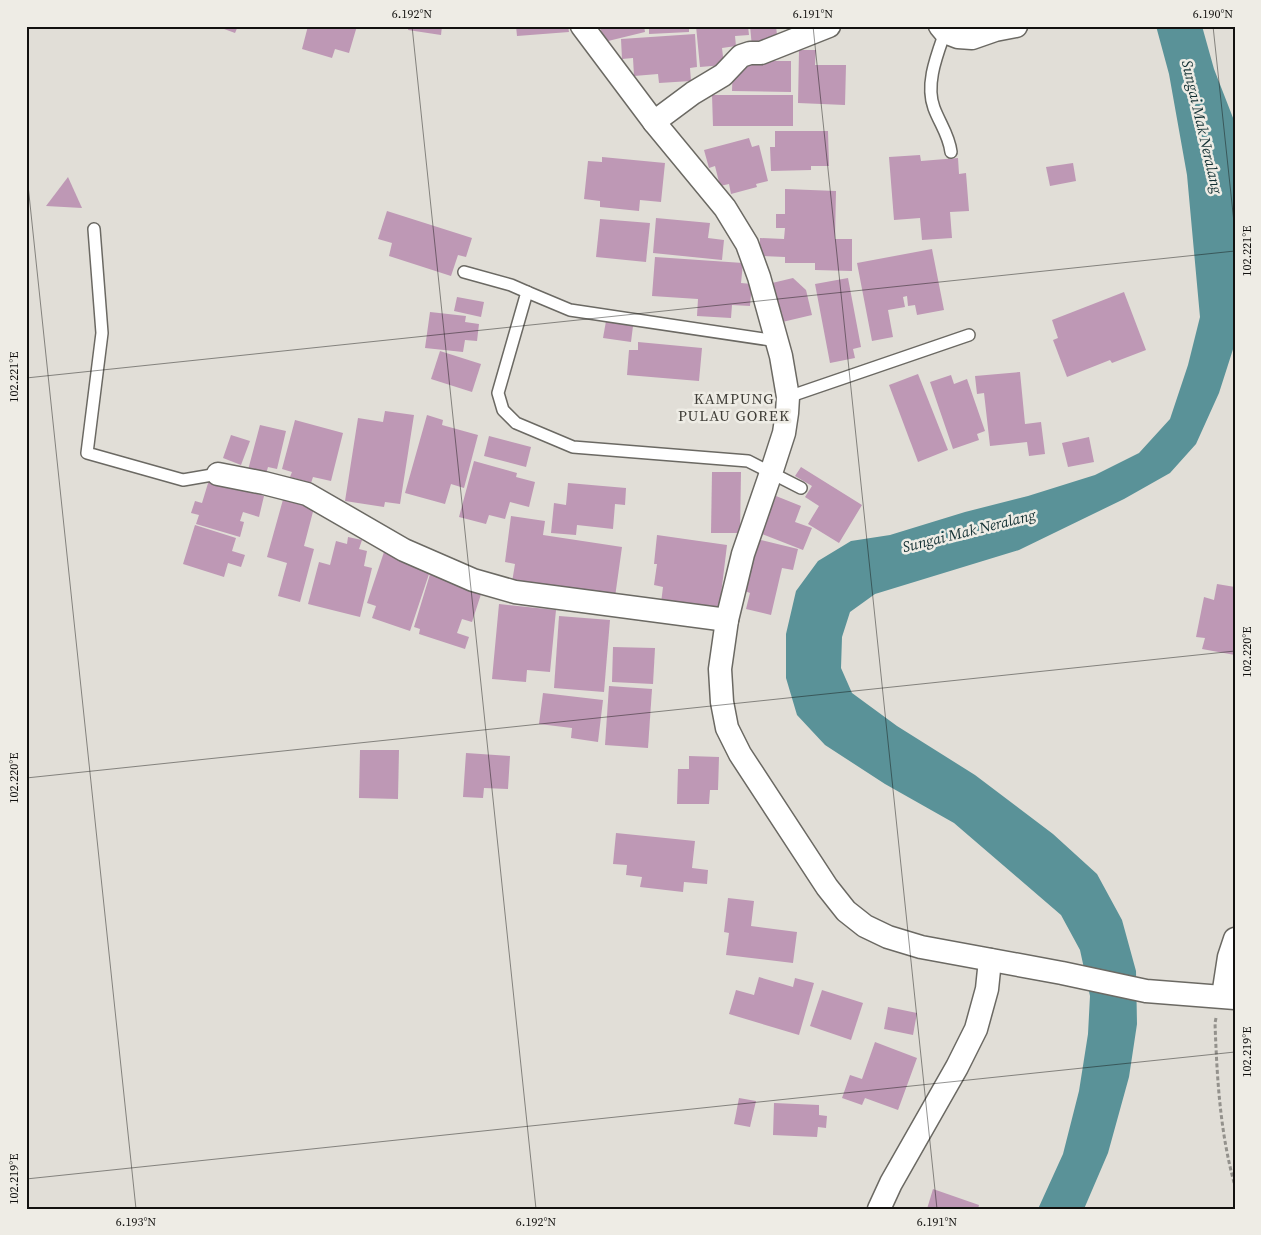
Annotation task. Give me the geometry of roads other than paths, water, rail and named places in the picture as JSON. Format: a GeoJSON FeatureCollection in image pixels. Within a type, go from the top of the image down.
{"type":"FeatureCollection","features":[{"type":"Feature","properties":{"kind":"street"},"geometry":{"type":"LineString","coordinates":[[582,26],[654,122],[725,208],[747,244],[759,277],[777,341],[788,397],[784,433],[743,554],[727,620],[720,669],[722,702],[727,728],[740,754],[827,887],[846,911],[865,926],[888,937],[921,947],[1062,973],[1146,991],[1229,997],[1229,957],[1235,939]]}},
{"type":"Feature","properties":{"kind":"street"},"geometry":{"type":"LineString","coordinates":[[654,122],[693,93],[723,75],[741,56],[750,53],[761,53],[829,26]]}},
{"type":"Feature","properties":{"kind":"street"},"geometry":{"type":"LineString","coordinates":[[942,29],[958,37],[972,38],[995,30],[1016,26]]}},
{"type":"Feature","properties":{"kind":"street"},"geometry":{"type":"LineString","coordinates":[[218,474],[307,494],[404,550],[492,586],[515,592],[727,620]]}},
{"type":"Feature","properties":{"kind":"street"},"geometry":{"type":"LineString","coordinates":[[879,1209],[976,1029],[987,989],[990,960]]}},
{"type":"Feature","properties":{"kind":"lane"},"geometry":{"type":"LineString","coordinates":[[942,29],[931,81],[931,96],[935,110],[947,134],[951,152]]}},
{"type":"Feature","properties":{"kind":"lane"},"geometry":{"type":"LineString","coordinates":[[94,228],[102,333],[87,453],[182,480],[218,474]]}},
{"type":"Feature","properties":{"kind":"lane"},"geometry":{"type":"LineString","coordinates":[[464,272],[511,285],[570,310],[777,341]]}},
{"type":"Feature","properties":{"kind":"lane"},"geometry":{"type":"LineString","coordinates":[[527,292],[498,392],[503,410],[516,423],[573,447],[748,461],[801,488]]}},
{"type":"Feature","properties":{"kind":"lane"},"geometry":{"type":"LineString","coordinates":[[788,397],[969,335]]}},
{"type":"Feature","properties":{"kind":"water","name":"Sungai Mak Neralang"},"geometry":{"type":"Polygon","coordinates":[[[1156,26],[1202,26],[1214,69],[1235,123],[1235,343],[1219,393],[1196,444],[1170,473],[1124,499],[1019,550],[875,594],[850,612],[842,637],[841,668],[852,693],[897,726],[975,775],[1053,834],[1097,874],[1122,920],[1136,971],[1137,1024],[1129,1077],[1108,1153],[1084,1209],[1038,1209],[1063,1154],[1079,1091],[1088,1034],[1090,996],[1080,950],[1061,915],[954,823],[885,784],[825,745],[797,715],[786,678],[786,634],[796,591],[818,561],[851,541],[890,535],[1095,475],[1139,453],[1170,419],[1188,365],[1200,317],[1187,175],[1169,74],[1156,26]]]}},
{"type":"Feature","properties":{"kind":"district","name":"KAMPUNG PULAU GOREK"},"geometry":{"type":"Point","coordinates":[734,408]}}]}
